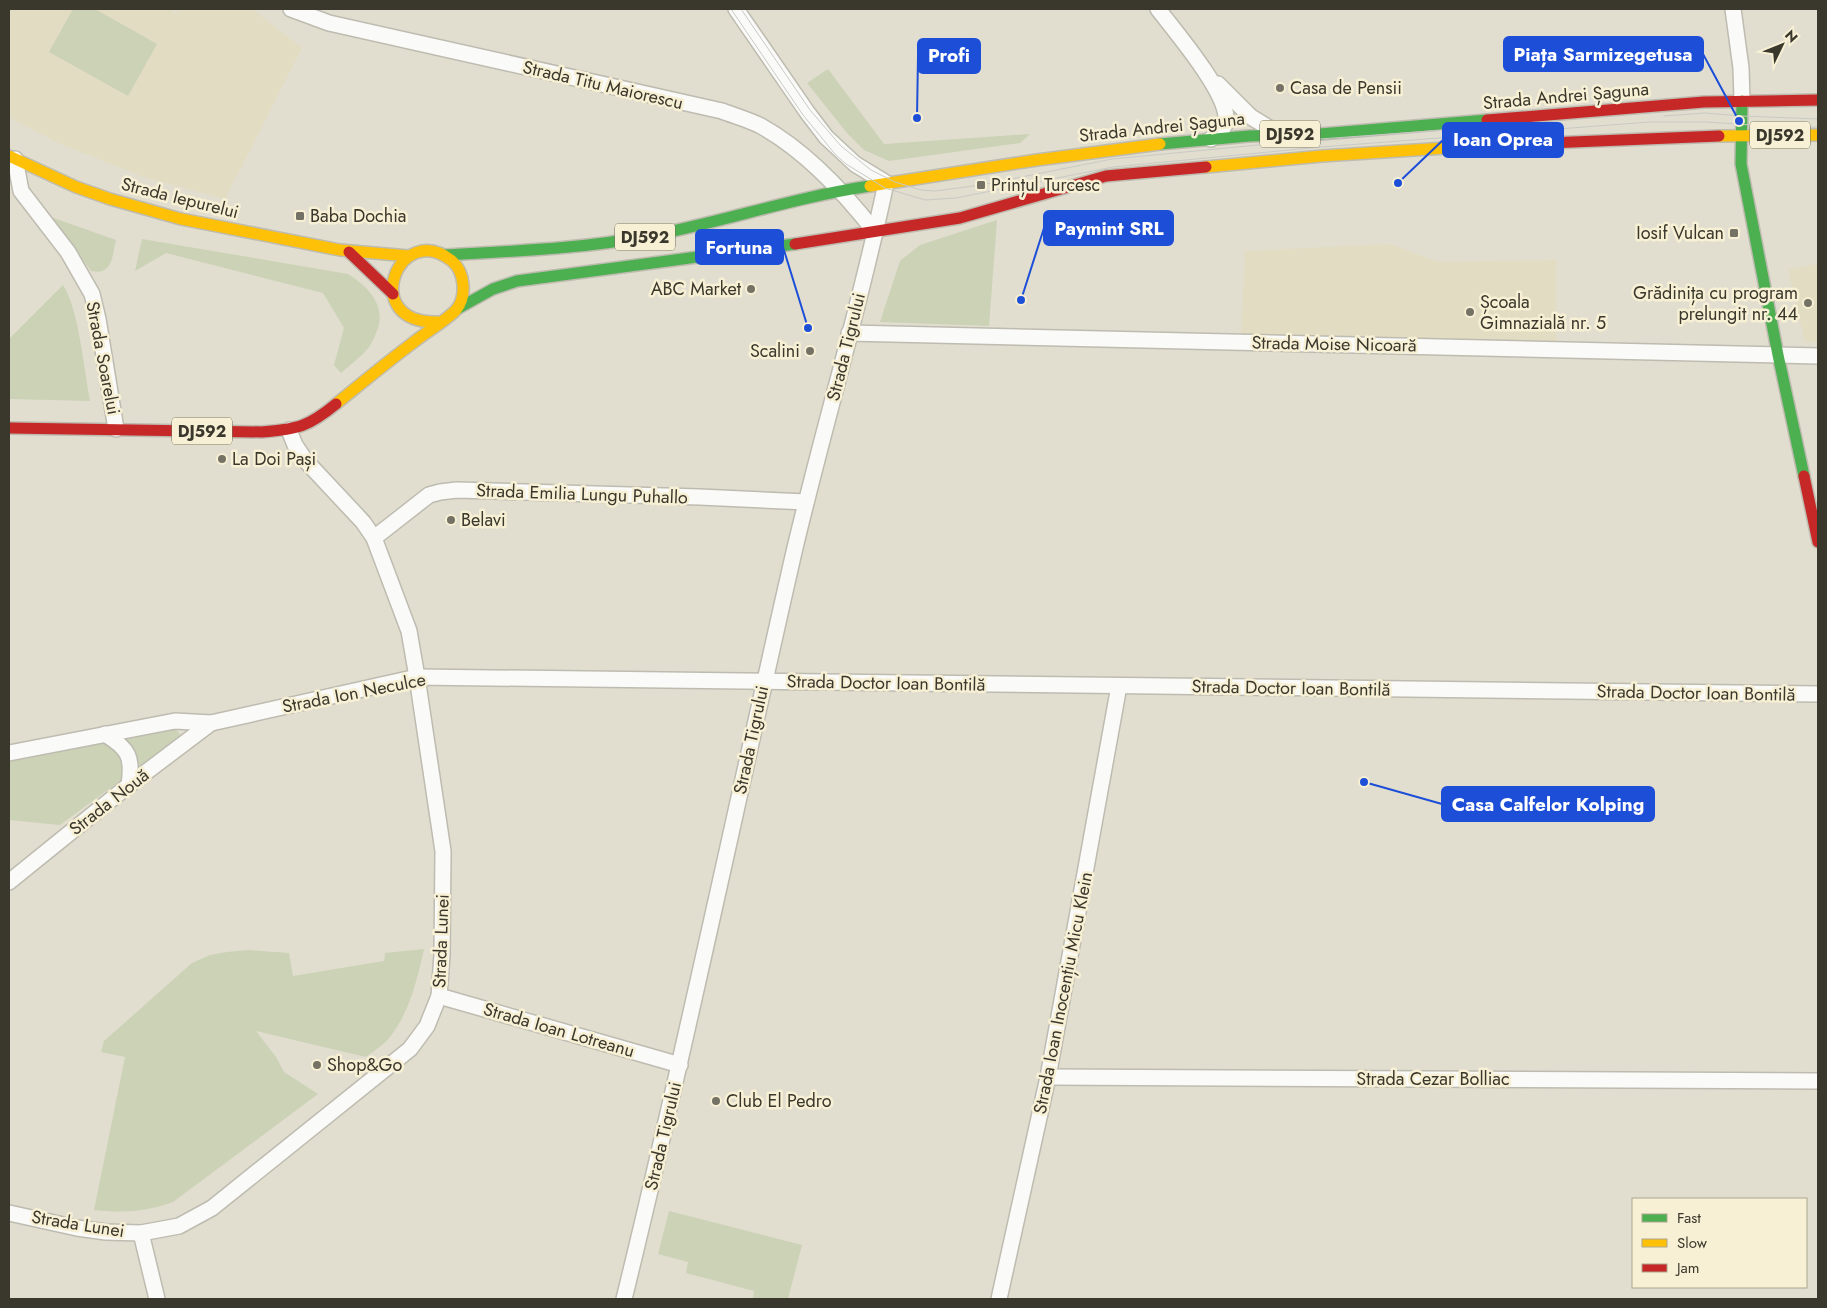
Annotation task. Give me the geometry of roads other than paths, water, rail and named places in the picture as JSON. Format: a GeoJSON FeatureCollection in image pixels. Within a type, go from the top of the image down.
{"type":"FeatureCollection","features":[{"type":"Feature","properties":{"kind":"main road","name":"Strada Andrei Șaguna"},"geometry":{"type":"LineString","coordinates":[[841,190],[963,170],[1211,138],[1279,134],[1320,134],[1620,108],[1742,100],[1818,100]]}},
{"type":"Feature","properties":{"kind":"main road"},"geometry":{"type":"LineString","coordinates":[[1742,100],[1741,164],[1778,356],[1818,542]]}},
{"type":"Feature","properties":{"kind":"main road","name":"DJ592"},"geometry":{"type":"LineString","coordinates":[[9,428],[262,432],[289,430],[309,424],[326,412],[388,360],[438,322],[449,317],[457,309],[493,289],[517,281],[875,232],[960,218],[1106,176],[1322,156],[1532,143],[1741,135],[1818,135]]}},
{"type":"Feature","properties":{"kind":"main road","name":"Strada Iepurelui"},"geometry":{"type":"LineString","coordinates":[[12,158],[84,190],[134,207],[249,233],[349,252],[409,256]]}},
{"type":"Feature","properties":{"kind":"main road","name":"DJ592"},"geometry":{"type":"LineString","coordinates":[[409,256],[421,251],[433,251],[445,255],[546,250],[647,237],[708,224],[841,190]]}},
{"type":"Feature","properties":{"kind":"main road"},"geometry":{"type":"LineString","coordinates":[[349,252],[393,294]]}},
{"type":"Feature","properties":{"kind":"main road"},"geometry":{"type":"LineString","coordinates":[[445,255],[455,262],[464,280],[462,300],[457,309]]}},
{"type":"Feature","properties":{"kind":"main road"},"geometry":{"type":"LineString","coordinates":[[409,256],[400,264],[392,284],[397,305],[405,314],[415,320],[427,323],[438,322]]}},
{"type":"Feature","properties":{"kind":"main road"},"geometry":{"type":"LineString","coordinates":[[396,321],[397,305]]}},
{"type":"Feature","properties":{"kind":"main road"},"geometry":{"type":"LineString","coordinates":[[388,360],[392,345]]}},
{"type":"Feature","properties":{"kind":"street","name":"Strada Titu Maiorescu"},"geometry":{"type":"LineString","coordinates":[[291,9],[329,24],[722,111],[760,125],[784,140],[841,190],[875,232]]}},
{"type":"Feature","properties":{"kind":"street"},"geometry":{"type":"LineString","coordinates":[[736,9],[826,137],[855,164],[886,184]]}},
{"type":"Feature","properties":{"kind":"street"},"geometry":{"type":"LineString","coordinates":[[1158,9],[1200,64],[1218,93],[1224,107],[1225,125],[1219,133],[1211,138]]}},
{"type":"Feature","properties":{"kind":"street"},"geometry":{"type":"LineString","coordinates":[[1733,9],[1741,68],[1742,100]]}},
{"type":"Feature","properties":{"kind":"street"},"geometry":{"type":"LineString","coordinates":[[1200,64],[1251,117],[1279,134]]}},
{"type":"Feature","properties":{"kind":"street","name":"Strada Soarelui"},"geometry":{"type":"LineString","coordinates":[[12,158],[21,191],[68,252],[92,294],[102,339],[116,429]]}},
{"type":"Feature","properties":{"kind":"street","name":"Strada Tigrului"},"geometry":{"type":"LineString","coordinates":[[624,1299],[680,1065],[764,681],[806,502],[886,184]]}},
{"type":"Feature","properties":{"kind":"street","name":"Strada Moise Nicoară"},"geometry":{"type":"LineString","coordinates":[[849,333],[1818,356]]}},
{"type":"Feature","properties":{"kind":"street","name":"Strada Lunei"},"geometry":{"type":"LineString","coordinates":[[9,1213],[77,1228],[106,1232],[141,1233],[179,1226],[212,1208],[228,1196],[410,1049],[427,1026],[439,996],[442,956],[443,851],[409,631],[374,538],[363,522],[305,460],[295,446],[289,430]]}},
{"type":"Feature","properties":{"kind":"street","name":"Strada Emilia Lungu Puhallo"},"geometry":{"type":"LineString","coordinates":[[374,538],[429,495],[457,490],[806,502]]}},
{"type":"Feature","properties":{"kind":"street","name":"Strada Ion Neculce"},"geometry":{"type":"LineString","coordinates":[[9,753],[175,721],[211,723],[417,677],[764,681]]}},
{"type":"Feature","properties":{"kind":"street","name":"Strada Doctor Ioan Bontilă"},"geometry":{"type":"LineString","coordinates":[[764,681],[1818,694]]}},
{"type":"Feature","properties":{"kind":"street","name":"Strada Ioan Inocențiu Micu Klein"},"geometry":{"type":"LineString","coordinates":[[999,1299],[1048,1077],[1119,686]]}},
{"type":"Feature","properties":{"kind":"street","name":"Strada Nouă"},"geometry":{"type":"LineString","coordinates":[[9,882],[129,785],[211,723]]}},
{"type":"Feature","properties":{"kind":"street"},"geometry":{"type":"LineString","coordinates":[[105,734],[117,742],[131,761],[129,785]]}},
{"type":"Feature","properties":{"kind":"street","name":"Strada Ioan Lotreanu"},"geometry":{"type":"LineString","coordinates":[[439,996],[680,1065]]}},
{"type":"Feature","properties":{"kind":"street","name":"Strada Cezar Bolliac"},"geometry":{"type":"LineString","coordinates":[[1048,1077],[1818,1080]]}},
{"type":"Feature","properties":{"kind":"street"},"geometry":{"type":"LineString","coordinates":[[141,1233],[157,1299]]}},
{"type":"Feature","properties":{"kind":"tram line"},"geometry":{"type":"LineString","coordinates":[[731,9],[803,115],[835,154],[846,164],[885,188],[925,200],[956,198],[1113,167],[1321,147],[1650,122],[1706,122],[1798,128],[1818,127]]}},
{"type":"Feature","properties":{"kind":"tram line"},"geometry":{"type":"LineString","coordinates":[[741,9],[810,110],[841,146],[871,170],[895,182],[921,190],[935,191],[981,185],[1112,159],[1320,139],[1444,130]]}},
{"type":"Feature","properties":{"kind":"tram line"},"geometry":{"type":"LineString","coordinates":[[1664,116],[1705,113],[1818,119]]}},
{"type":"Feature","properties":{"kind":"place","name":"Casa de Pensii"},"geometry":{"type":"Point","coordinates":[1280,88]}},
{"type":"Feature","properties":{"kind":"place","name":"Profi"},"geometry":{"type":"Point","coordinates":[917,118]}},
{"type":"Feature","properties":{"kind":"place","name":"Piața Sarmizegetusa"},"geometry":{"type":"Point","coordinates":[1739,121]}},
{"type":"Feature","properties":{"kind":"place","name":"Ioan Oprea"},"geometry":{"type":"Point","coordinates":[1398,183]}},
{"type":"Feature","properties":{"kind":"place","name":"Prințul Turcesc"},"geometry":{"type":"Point","coordinates":[981,185]}},
{"type":"Feature","properties":{"kind":"place","name":"Baba Dochia"},"geometry":{"type":"Point","coordinates":[300,216]}},
{"type":"Feature","properties":{"kind":"place","name":"Iosif Vulcan"},"geometry":{"type":"Point","coordinates":[1734,233]}},
{"type":"Feature","properties":{"kind":"place","name":"ABC Market"},"geometry":{"type":"Point","coordinates":[751,289]}},
{"type":"Feature","properties":{"kind":"place","name":"Paymint SRL"},"geometry":{"type":"Point","coordinates":[1021,300]}},
{"type":"Feature","properties":{"kind":"place","name":"Grădinița cu program prelungit nr. 44"},"geometry":{"type":"Point","coordinates":[1808,303]}},
{"type":"Feature","properties":{"kind":"place","name":"Școala Gimnazială nr. 5"},"geometry":{"type":"Point","coordinates":[1470,312]}},
{"type":"Feature","properties":{"kind":"place","name":"Fortuna"},"geometry":{"type":"Point","coordinates":[808,328]}},
{"type":"Feature","properties":{"kind":"place","name":"Scalini"},"geometry":{"type":"Point","coordinates":[810,351]}},
{"type":"Feature","properties":{"kind":"place","name":"La Doi Pași"},"geometry":{"type":"Point","coordinates":[222,459]}},
{"type":"Feature","properties":{"kind":"place","name":"Belavi"},"geometry":{"type":"Point","coordinates":[451,520]}},
{"type":"Feature","properties":{"kind":"place","name":"Casa Calfelor Kolping"},"geometry":{"type":"Point","coordinates":[1364,782]}},
{"type":"Feature","properties":{"kind":"place","name":"Shop&Go"},"geometry":{"type":"Point","coordinates":[317,1065]}},
{"type":"Feature","properties":{"kind":"place","name":"Club El Pedro"},"geometry":{"type":"Point","coordinates":[716,1101]}}]}
